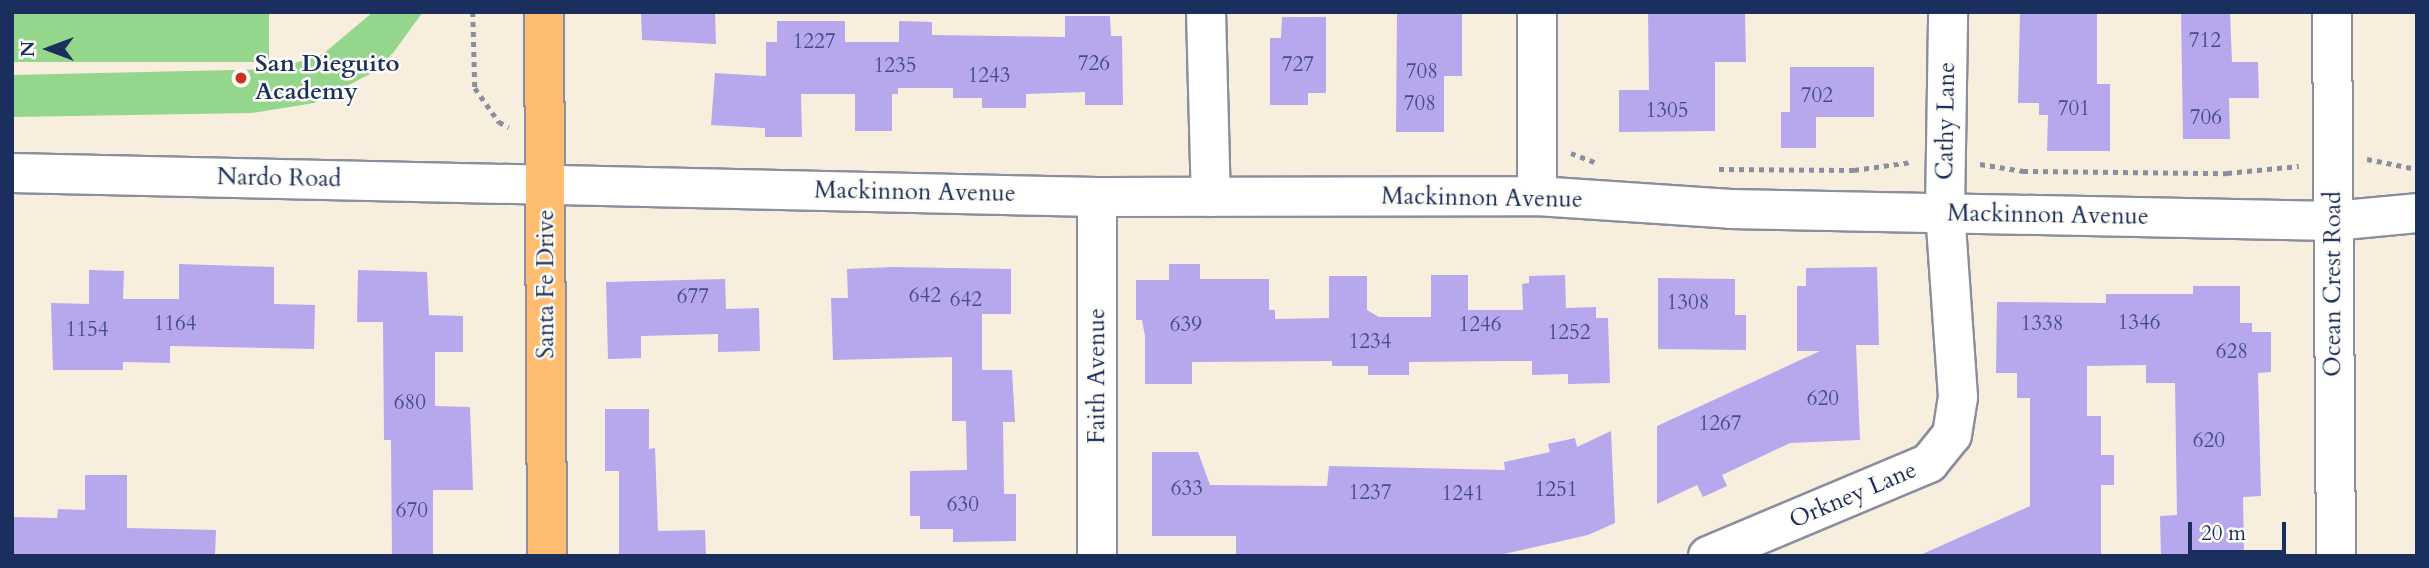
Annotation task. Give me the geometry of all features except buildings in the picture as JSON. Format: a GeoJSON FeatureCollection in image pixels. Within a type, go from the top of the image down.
{"type":"FeatureCollection","features":[{"type":"Feature","properties":{"kind":"main road","name":"Santa Fe Drive"},"geometry":{"type":"LineString","coordinates":[[544,12],[547,556]]}},
{"type":"Feature","properties":{"kind":"street"},"geometry":{"type":"LineString","coordinates":[[1206,12],[1211,197]]}},
{"type":"Feature","properties":{"kind":"street"},"geometry":{"type":"LineString","coordinates":[[1537,12],[1537,196]]}},
{"type":"Feature","properties":{"kind":"street","name":"Cathy Lane"},"geometry":{"type":"LineString","coordinates":[[1948,12],[1945,212],[1958,397]]}},
{"type":"Feature","properties":{"kind":"street","name":"Ocean Crest Road"},"geometry":{"type":"LineString","coordinates":[[2332,12],[2336,556]]}},
{"type":"Feature","properties":{"kind":"street","name":"Nardo Road"},"geometry":{"type":"LineString","coordinates":[[12,173],[545,165]]}},
{"type":"Feature","properties":{"kind":"street","name":"Mackinnon Avenue"},"geometry":{"type":"LineString","coordinates":[[545,165],[1097,197],[1537,196],[1731,209],[2333,221],[2417,212]]}},
{"type":"Feature","properties":{"kind":"street","name":"Faith Avenue"},"geometry":{"type":"LineString","coordinates":[[1097,197],[1097,556]]}},
{"type":"Feature","properties":{"kind":"street","name":"Orkney Lane"},"geometry":{"type":"LineString","coordinates":[[1708,556],[1929,463],[1952,435],[1958,397]]}},
{"type":"Feature","properties":{"kind":"path"},"geometry":{"type":"LineString","coordinates":[[473,12],[475,88],[499,122],[545,165]]}},
{"type":"Feature","properties":{"kind":"path"},"geometry":{"type":"LineString","coordinates":[[2374,158],[2417,169]]}},
{"type":"Feature","properties":{"kind":"green space"},"geometry":{"type":"Polygon","coordinates":[[[12,12],[269,12],[269,62],[12,62],[12,12]]]}},
{"type":"Feature","properties":{"kind":"green space"},"geometry":{"type":"Polygon","coordinates":[[[373,12],[423,12],[393,53],[370,74],[314,103],[252,113],[12,117],[12,75],[276,69],[323,54],[373,12]]]}},
{"type":"Feature","properties":{"kind":"place","name":"San Dieguito Academy"},"geometry":{"type":"Point","coordinates":[241,78]}}]}
